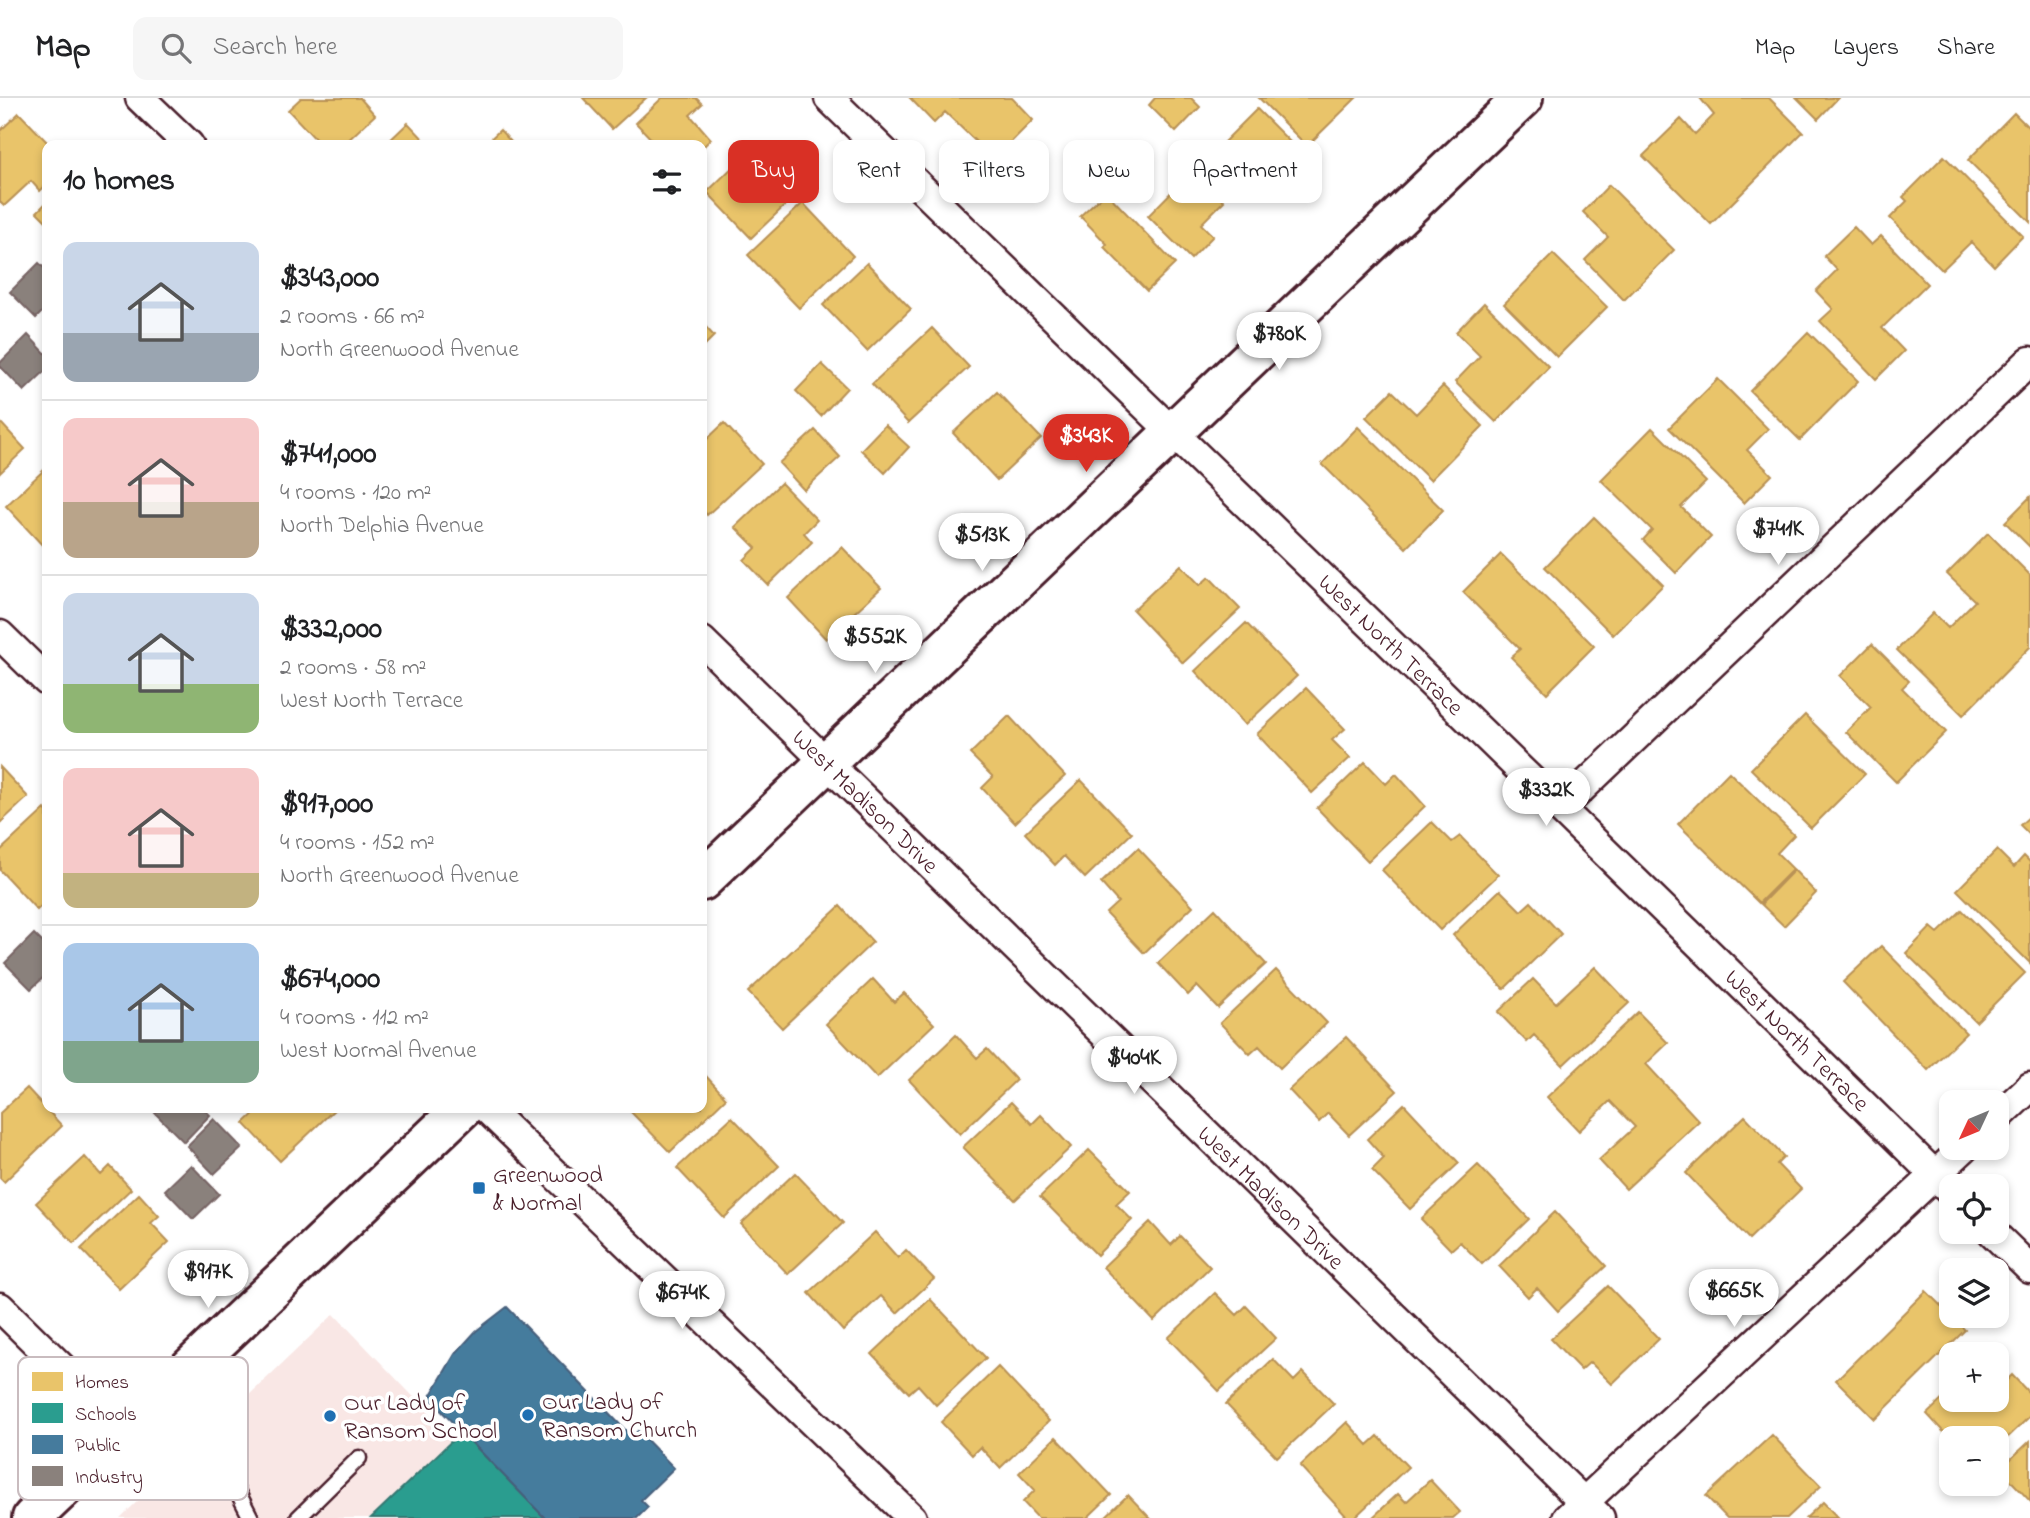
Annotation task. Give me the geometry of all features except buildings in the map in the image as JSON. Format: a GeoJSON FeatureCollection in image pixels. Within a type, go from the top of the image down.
{"type":"FeatureCollection","features":[{"type":"Feature","properties":{"kind":"main road"},"geometry":{"type":"LineString","coordinates":[[707,876],[1523,98]]}},
{"type":"Feature","properties":{"kind":"main road"},"geometry":{"type":"LineString","coordinates":[[201,1357],[458,1113]]}},
{"type":"Feature","properties":{"kind":"main road"},"geometry":{"type":"LineString","coordinates":[[32,1518],[51,1500]]}},
{"type":"Feature","properties":{"kind":"street"},"geometry":{"type":"LineString","coordinates":[[140,98],[184,140]]}},
{"type":"Feature","properties":{"kind":"street","name":"West North Terrace"},"geometry":{"type":"LineString","coordinates":[[829,98],[1939,1179]]}},
{"type":"Feature","properties":{"kind":"street"},"geometry":{"type":"LineString","coordinates":[[1561,808],[2030,361]]}},
{"type":"Feature","properties":{"kind":"street"},"geometry":{"type":"LineString","coordinates":[[0,635],[42,676]]}},
{"type":"Feature","properties":{"kind":"street","name":"West Madison Drive"},"geometry":{"type":"LineString","coordinates":[[707,646],[1583,1513]]}},
{"type":"Feature","properties":{"kind":"street"},"geometry":{"type":"LineString","coordinates":[[2009,1107],[2030,1087]]}},
{"type":"Feature","properties":{"kind":"street"},"geometry":{"type":"LineString","coordinates":[[491,1113],[912,1518]]}},
{"type":"Feature","properties":{"kind":"street"},"geometry":{"type":"LineString","coordinates":[[1583,1513],[1939,1187]]}},
{"type":"Feature","properties":{"kind":"street"},"geometry":{"type":"LineString","coordinates":[[2004,1244],[2030,1269]]}},
{"type":"Feature","properties":{"kind":"street"},"geometry":{"type":"LineString","coordinates":[[0,1307],[51,1357]]}},
{"type":"Feature","properties":{"kind":"lane"},"geometry":{"type":"LineString","coordinates":[[298,1518],[359,1458]]}},
{"type":"Feature","properties":{"kind":"lane"},"geometry":{"type":"LineString","coordinates":[[242,1500],[251,1518]]}},
{"type":"Feature","properties":{"kind":"shaded area","name":"Our Lady of Ransom School"},"geometry":{"type":"Polygon","coordinates":[[[334,1314],[530,1518],[120,1518],[139,1500],[248,1500],[248,1396],[334,1314]]]}},
{"type":"Feature","properties":{"kind":"place","name":"Greenwood & Normal"},"geometry":{"type":"Point","coordinates":[479,1188]}},
{"type":"Feature","properties":{"kind":"place","name":"Our Lady of Ransom Church"},"geometry":{"type":"Point","coordinates":[528,1415]}},
{"type":"Feature","properties":{"kind":"place","name":"Our Lady of Ransom School"},"geometry":{"type":"Point","coordinates":[330,1416]}}]}
